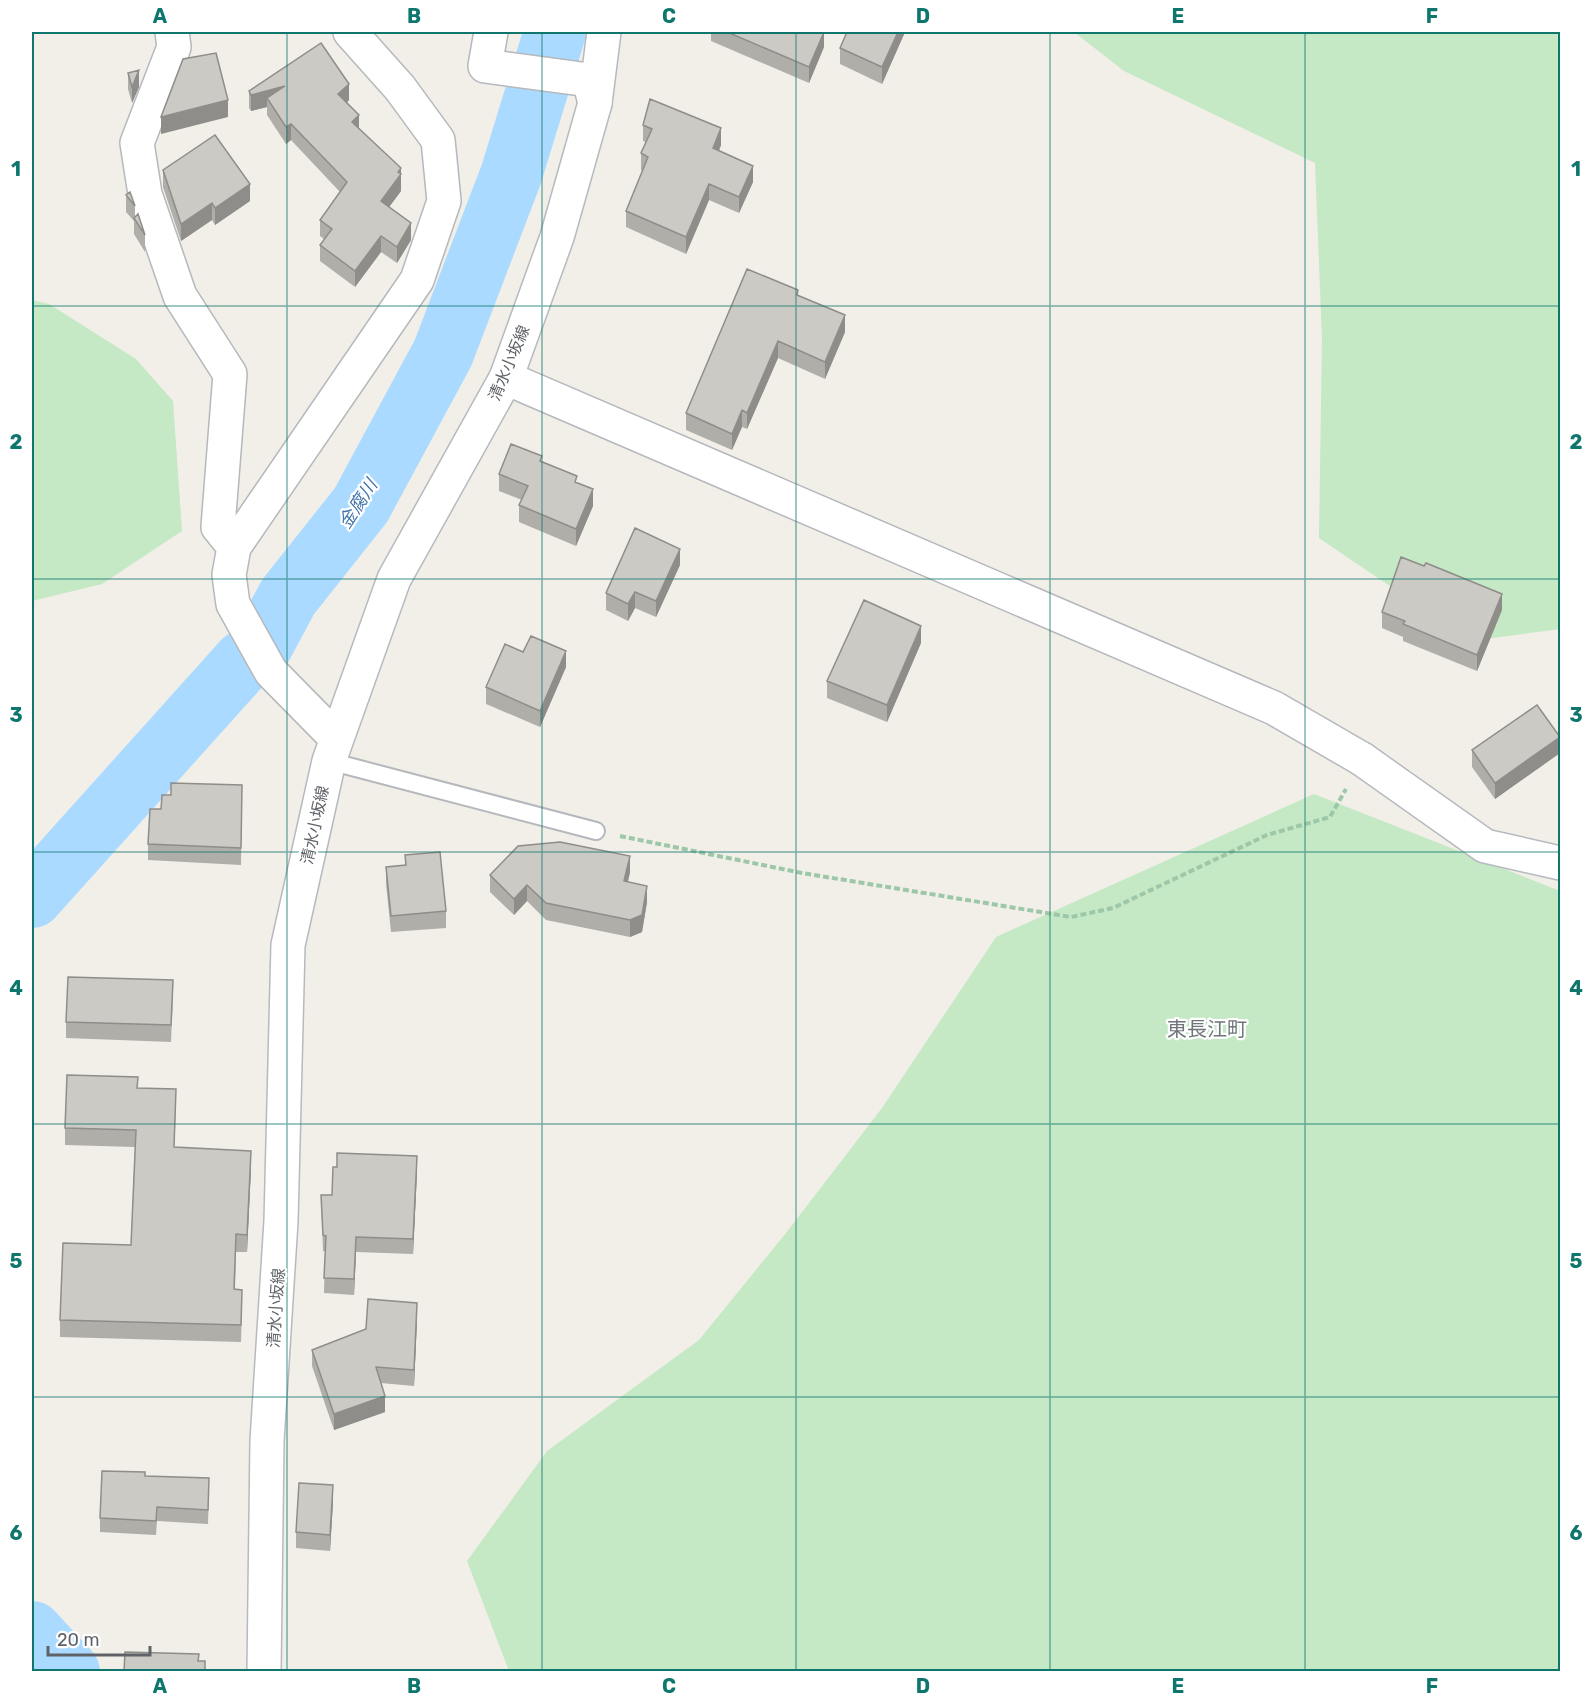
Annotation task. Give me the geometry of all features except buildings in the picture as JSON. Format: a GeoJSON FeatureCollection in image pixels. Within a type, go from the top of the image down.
{"type":"FeatureCollection","features":[{"type":"Feature","properties":{"kind":"street"},"geometry":{"type":"LineString","coordinates":[[172,32],[174,47],[137,143],[145,194],[180,296],[230,374],[218,527],[232,561],[233,604],[271,672],[332,750]]}},
{"type":"Feature","properties":{"kind":"street"},"geometry":{"type":"LineString","coordinates":[[232,561],[417,280],[444,201],[438,140],[400,88],[350,32]]}},
{"type":"Feature","properties":{"kind":"street"},"geometry":{"type":"LineString","coordinates":[[491,32],[485,66],[592,91]]}},
{"type":"Feature","properties":{"kind":"street","name":"清水小坂線"},"geometry":{"type":"LineString","coordinates":[[264,1671],[267,1441],[282,1221],[288,945],[332,750],[394,579],[506,378],[557,237],[604,32]]}},
{"type":"Feature","properties":{"kind":"street"},"geometry":{"type":"LineString","coordinates":[[506,378],[1274,708],[1362,759],[1485,846],[1560,862]]}},
{"type":"Feature","properties":{"kind":"lane"},"geometry":{"type":"LineString","coordinates":[[332,750],[596,831]]}},
{"type":"Feature","properties":{"kind":"path"},"geometry":{"type":"LineString","coordinates":[[596,831],[802,873],[1071,917],[1113,908],[1267,836],[1330,817],[1362,759]]}},
{"type":"Feature","properties":{"kind":"green space"},"geometry":{"type":"Polygon","coordinates":[[[1074,32],[1560,32],[1560,629],[1471,641],[1319,538],[1322,339],[1315,163],[1124,71],[1074,32]]]}},
{"type":"Feature","properties":{"kind":"green space"},"geometry":{"type":"Polygon","coordinates":[[[32,300],[49,304],[136,359],[173,401],[182,531],[102,584],[32,601],[32,300]]]}},
{"type":"Feature","properties":{"kind":"green space"},"geometry":{"type":"Polygon","coordinates":[[[1314,794],[1560,891],[1560,1671],[509,1671],[467,1561],[547,1451],[699,1340],[786,1233],[882,1108],[996,937],[1314,794]]]}},
{"type":"Feature","properties":{"kind":"waterway","name":"金腐川"},"geometry":{"type":"LineString","coordinates":[[32,897],[243,662],[260,649],[288,597],[361,505],[443,353],[511,175],[555,32]]}},
{"type":"Feature","properties":{"kind":"waterway","name":"金腐川"},"geometry":{"type":"LineString","coordinates":[[32,1632],[69,1672]]}},
{"type":"Feature","properties":{"kind":"district","name":"東長江町"},"geometry":{"type":"Point","coordinates":[1207,1029]}}]}
